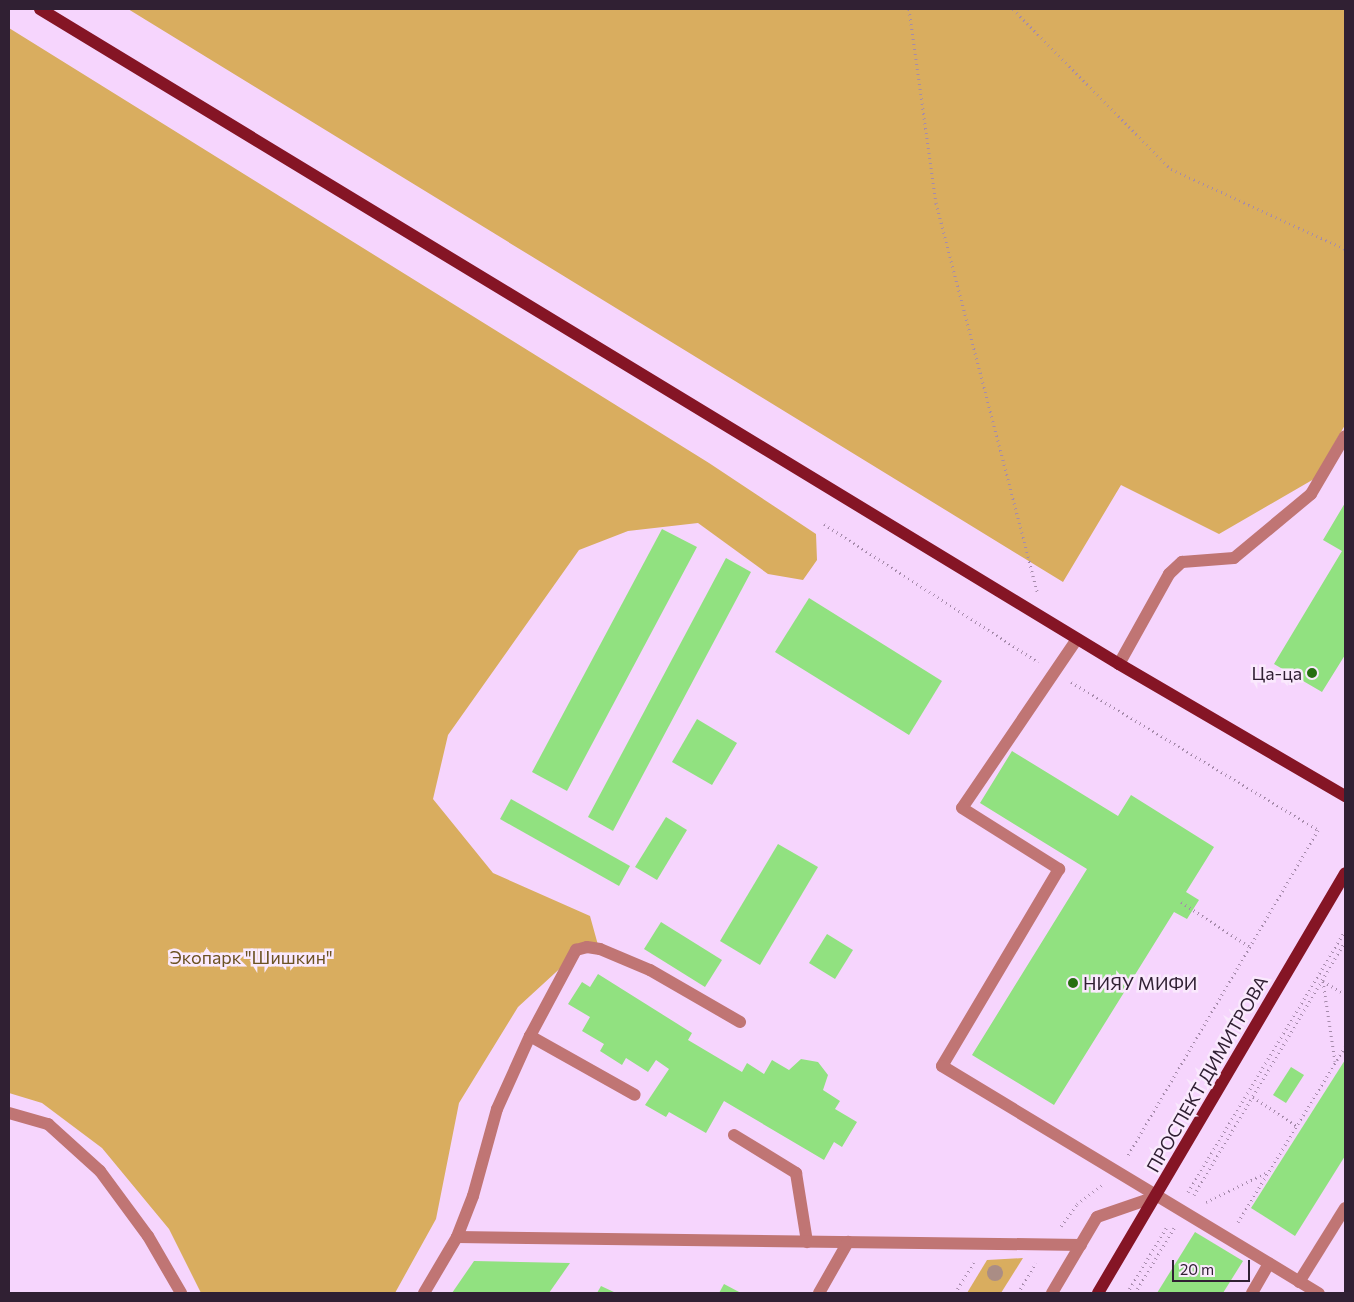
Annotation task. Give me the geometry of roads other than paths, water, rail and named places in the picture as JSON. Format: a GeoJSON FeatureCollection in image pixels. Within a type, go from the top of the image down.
{"type":"FeatureCollection","features":[{"type":"Feature","properties":{"kind":"main road"},"geometry":{"type":"LineString","coordinates":[[40,9],[1044,620],[1345,796]]}},
{"type":"Feature","properties":{"kind":"main road","name":"ПРОСПЕКТ ДИМИТРОВА"},"geometry":{"type":"LineString","coordinates":[[1098,1293],[1345,873]]}},
{"type":"Feature","properties":{"kind":"lane"},"geometry":{"type":"LineString","coordinates":[[1119,664],[1169,574],[1182,562],[1234,558],[1312,494],[1345,436]]}},
{"type":"Feature","properties":{"kind":"lane"},"geometry":{"type":"LineString","coordinates":[[1077,639],[962,808],[1059,869],[942,1066],[1155,1197],[1319,1293]]}},
{"type":"Feature","properties":{"kind":"lane"},"geometry":{"type":"LineString","coordinates":[[424,1293],[457,1237],[473,1196],[497,1109],[530,1036],[570,956],[582,947],[600,950],[650,970],[740,1022]]}},
{"type":"Feature","properties":{"kind":"lane"},"geometry":{"type":"LineString","coordinates":[[530,1036],[635,1095]]}},
{"type":"Feature","properties":{"kind":"lane"},"geometry":{"type":"LineString","coordinates":[[9,1113],[48,1124],[100,1172],[148,1236],[181,1293]]}},
{"type":"Feature","properties":{"kind":"lane"},"geometry":{"type":"LineString","coordinates":[[734,1135],[796,1173],[807,1242]]}},
{"type":"Feature","properties":{"kind":"lane"},"geometry":{"type":"LineString","coordinates":[[1052,1293],[1097,1218],[1155,1197]]}},
{"type":"Feature","properties":{"kind":"lane"},"geometry":{"type":"LineString","coordinates":[[1299,1282],[1345,1208]]}},
{"type":"Feature","properties":{"kind":"lane"},"geometry":{"type":"LineString","coordinates":[[457,1237],[1081,1245]]}},
{"type":"Feature","properties":{"kind":"lane"},"geometry":{"type":"LineString","coordinates":[[819,1293],[848,1242]]}},
{"type":"Feature","properties":{"kind":"lane"},"geometry":{"type":"LineString","coordinates":[[1252,1293],[1269,1264]]}},
{"type":"Feature","properties":{"kind":"place","name":"Ца-ца"},"geometry":{"type":"Point","coordinates":[1312,673]}},
{"type":"Feature","properties":{"kind":"place","name":"НИЯУ МИФИ"},"geometry":{"type":"Point","coordinates":[1073,983]}},
{"type":"Feature","properties":{"kind":"park label","name":"Экопарк \"Шишкин\""},"geometry":{"type":"Point","coordinates":[251,957]}}]}
